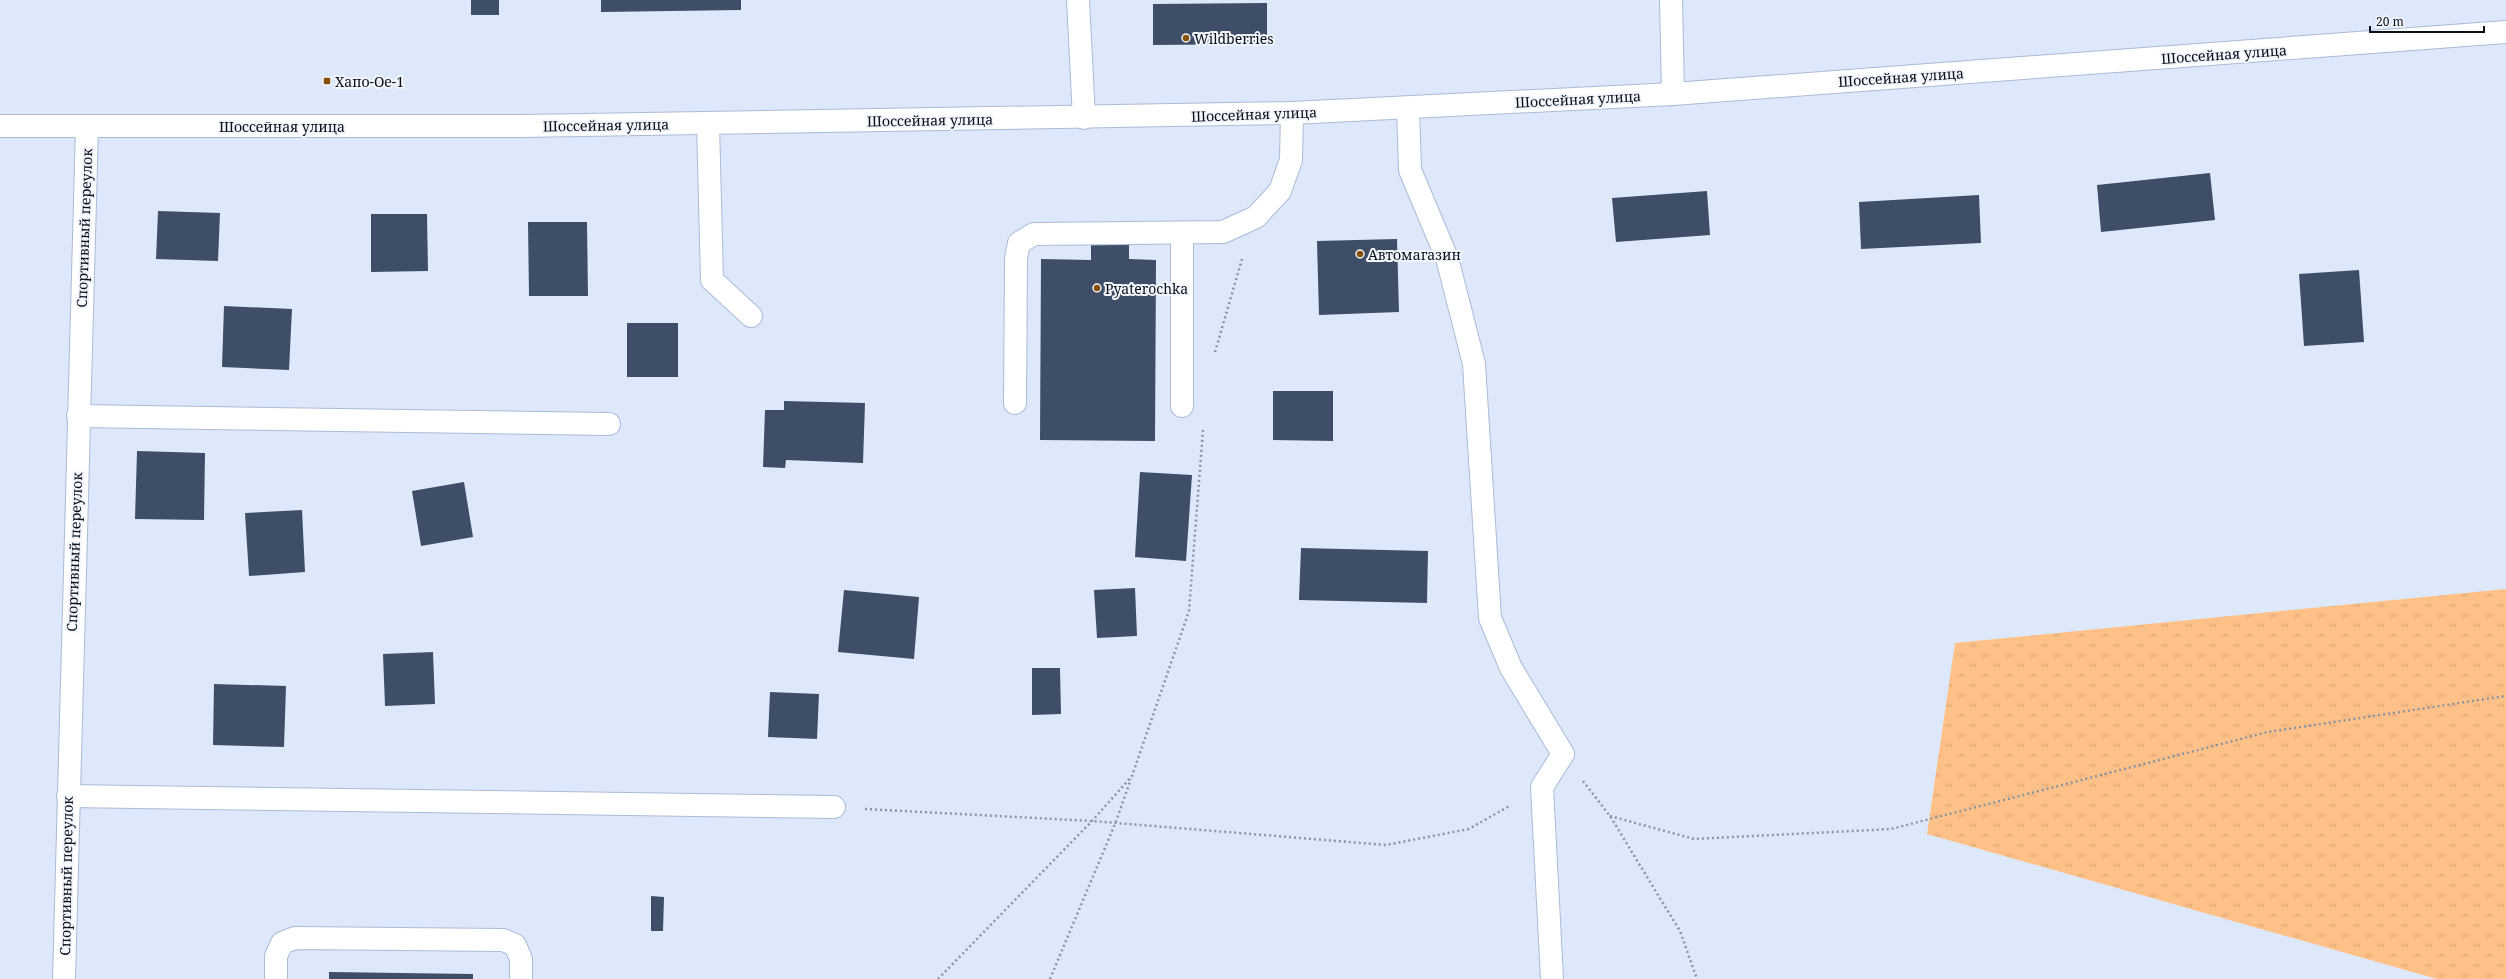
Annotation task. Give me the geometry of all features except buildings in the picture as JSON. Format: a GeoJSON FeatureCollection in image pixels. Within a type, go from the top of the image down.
{"type":"FeatureCollection","features":[{"type":"Feature","properties":{"kind":"street"},"geometry":{"type":"LineString","coordinates":[[1078,0],[1084,118]]}},
{"type":"Feature","properties":{"kind":"street"},"geometry":{"type":"LineString","coordinates":[[1671,0],[1673,94]]}},
{"type":"Feature","properties":{"kind":"street","name":"Шоссейная улица"},"geometry":{"type":"LineString","coordinates":[[0,126],[522,126],[1084,118],[1292,113],[1673,94],[2506,32]]}},
{"type":"Feature","properties":{"kind":"street"},"geometry":{"type":"LineString","coordinates":[[1408,108],[1410,170],[1447,258],[1474,364],[1490,618],[1511,668],[1563,754],[1542,787],[1552,979]]}},
{"type":"Feature","properties":{"kind":"street"},"geometry":{"type":"LineString","coordinates":[[1015,403],[1016,259],[1019,243],[1034,234],[1223,232],[1256,217],[1280,191],[1291,160],[1292,113]]}},
{"type":"Feature","properties":{"kind":"street"},"geometry":{"type":"LineString","coordinates":[[708,123],[712,280],[751,316]]}},
{"type":"Feature","properties":{"kind":"street","name":"Спортивный переулок"},"geometry":{"type":"LineString","coordinates":[[64,979],[87,126]]}},
{"type":"Feature","properties":{"kind":"street"},"geometry":{"type":"LineString","coordinates":[[1182,233],[1182,406]]}},
{"type":"Feature","properties":{"kind":"street"},"geometry":{"type":"LineString","coordinates":[[78,416],[609,424]]}},
{"type":"Feature","properties":{"kind":"street"},"geometry":{"type":"LineString","coordinates":[[68,796],[834,807]]}},
{"type":"Feature","properties":{"kind":"street"},"geometry":{"type":"LineString","coordinates":[[276,979],[276,956],[282,943],[295,938],[503,940],[515,945],[522,959],[521,979]]}},
{"type":"Feature","properties":{"kind":"path"},"geometry":{"type":"LineString","coordinates":[[1214,358],[1243,255]]}},
{"type":"Feature","properties":{"kind":"path"},"geometry":{"type":"LineString","coordinates":[[1050,979],[1115,824],[1189,611],[1204,428]]}},
{"type":"Feature","properties":{"kind":"path"},"geometry":{"type":"LineString","coordinates":[[1610,816],[1694,839],[1891,829],[2268,732],[2506,696]]}},
{"type":"Feature","properties":{"kind":"path"},"geometry":{"type":"LineString","coordinates":[[1563,754],[1610,816],[1680,931],[1697,979]]}},
{"type":"Feature","properties":{"kind":"path"},"geometry":{"type":"LineString","coordinates":[[938,979],[1092,821],[1132,776]]}},
{"type":"Feature","properties":{"kind":"path"},"geometry":{"type":"LineString","coordinates":[[834,807],[1092,821],[1386,845],[1469,829],[1542,787]]}},
{"type":"Feature","properties":{"kind":"green space"},"geometry":{"type":"Polygon","coordinates":[[[2506,589],[2506,979],[2437,979],[1927,834],[1955,643],[2506,589]]]}},
{"type":"Feature","properties":{"kind":"place","name":"Wildberries"},"geometry":{"type":"Point","coordinates":[1186,38]}},
{"type":"Feature","properties":{"kind":"place","name":"Хапо-Ое-1"},"geometry":{"type":"Point","coordinates":[327,81]}},
{"type":"Feature","properties":{"kind":"place","name":"Автомагазин"},"geometry":{"type":"Point","coordinates":[1360,254]}},
{"type":"Feature","properties":{"kind":"place","name":"Pyaterochka"},"geometry":{"type":"Point","coordinates":[1097,288]}}]}
